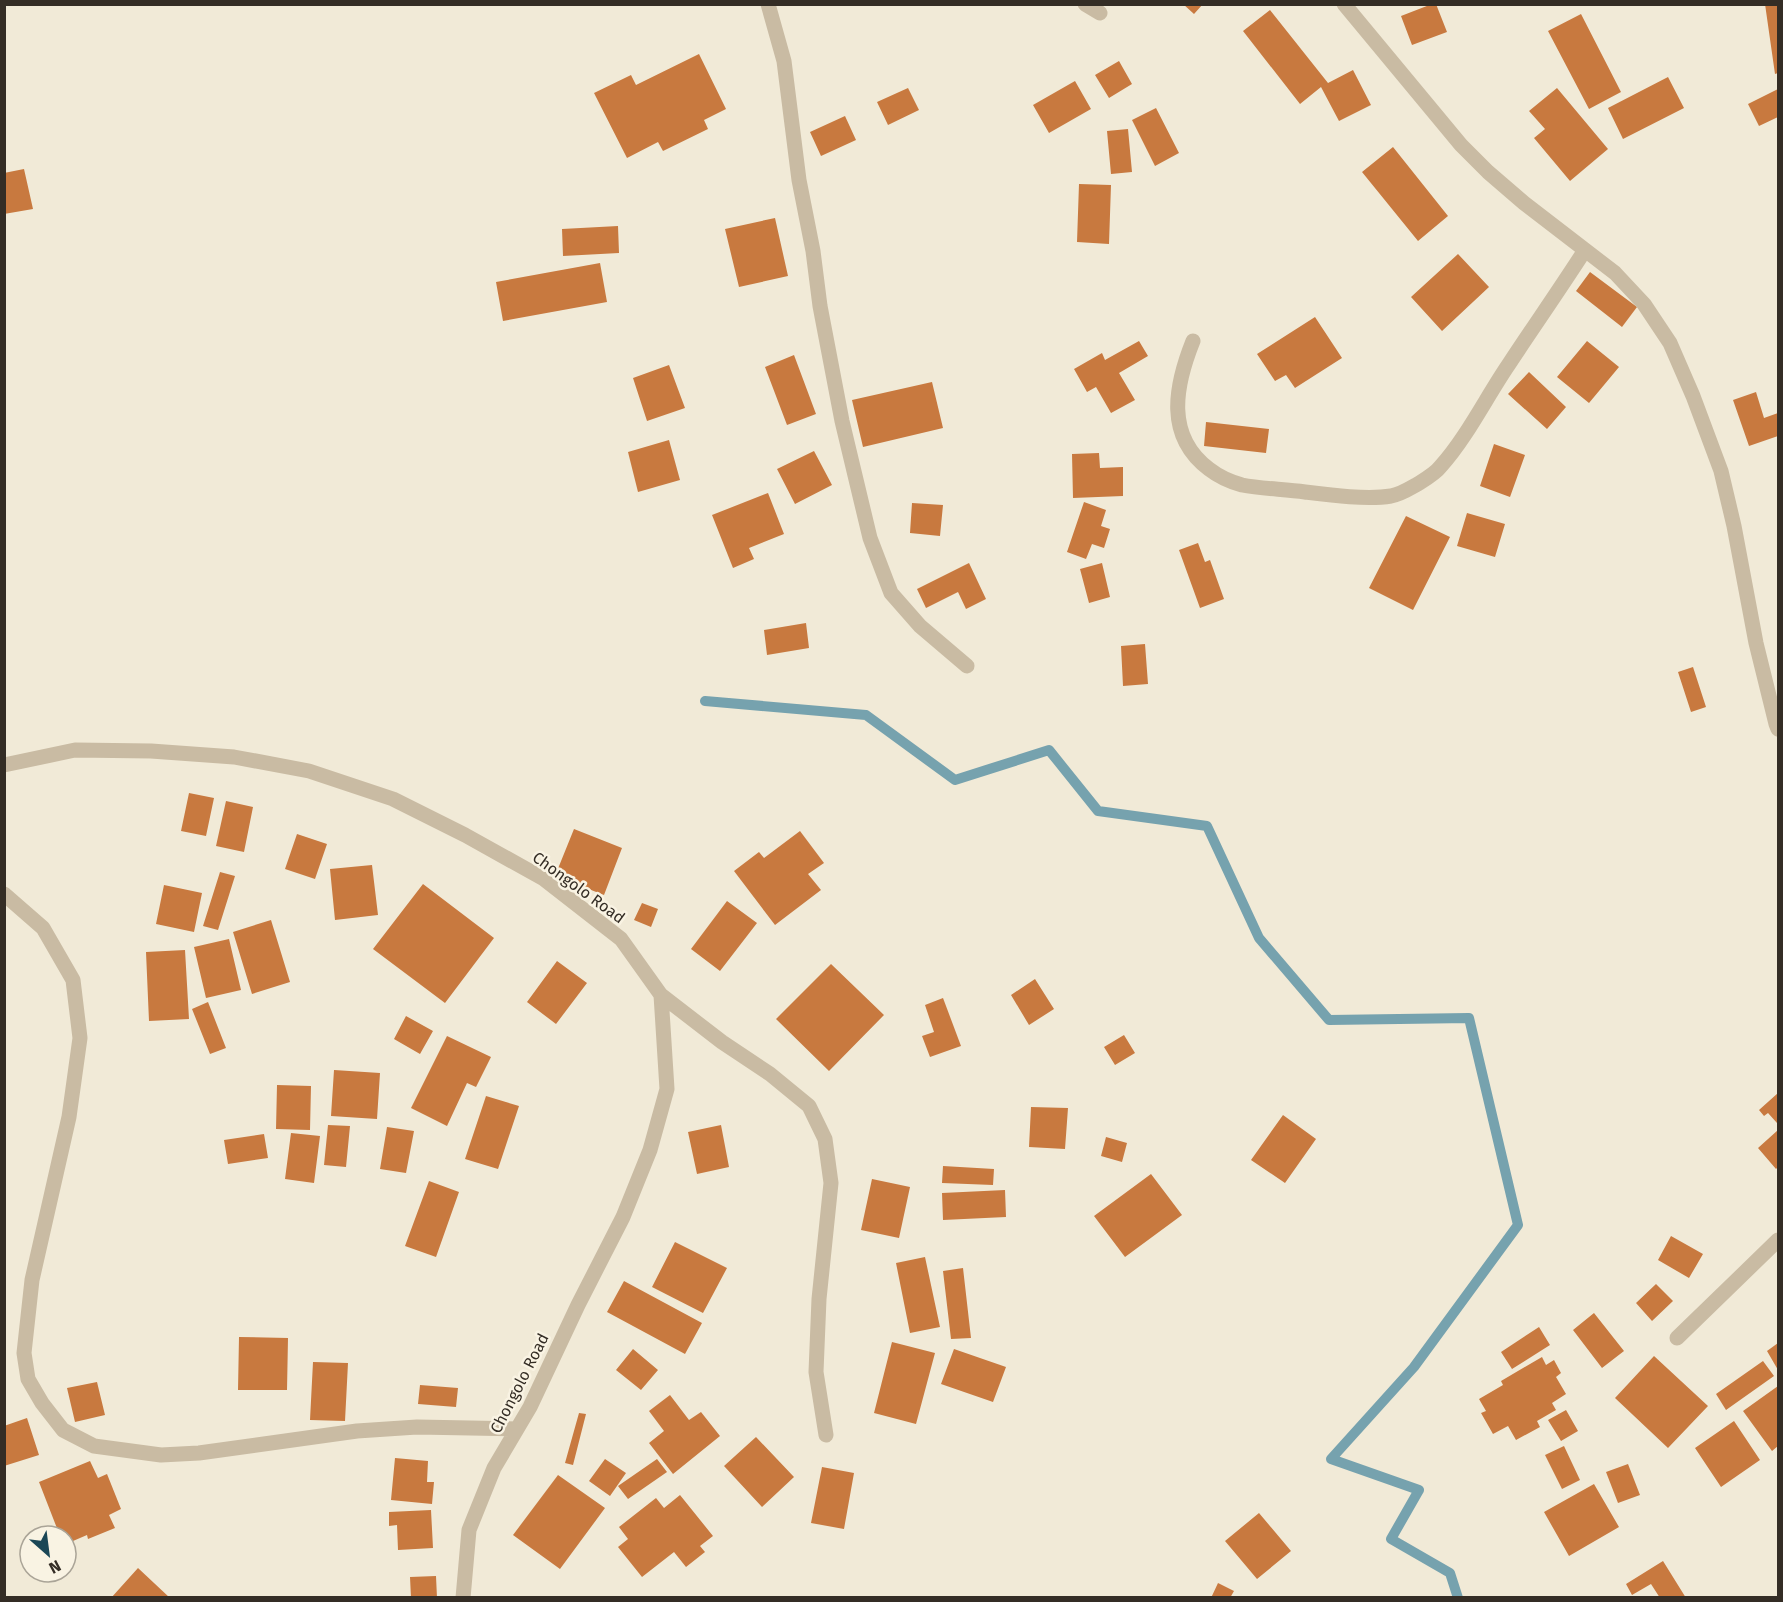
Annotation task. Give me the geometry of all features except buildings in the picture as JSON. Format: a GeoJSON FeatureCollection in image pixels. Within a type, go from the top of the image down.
{"type":"FeatureCollection","features":[{"type":"Feature","properties":{"kind":"street"},"geometry":{"type":"LineString","coordinates":[[768,4],[784,61],[800,180],[826,341],[842,421],[870,538],[891,593],[920,626],[967,666]]}},
{"type":"Feature","properties":{"kind":"street"},"geometry":{"type":"LineString","coordinates":[[1085,4],[1100,13]]}},
{"type":"Feature","properties":{"kind":"street"},"geometry":{"type":"LineString","coordinates":[[1344,4],[1461,145],[1524,203],[1615,273],[1644,304],[1670,343],[1721,471],[1756,643],[1779,729]]}},
{"type":"Feature","properties":{"kind":"street"},"geometry":{"type":"LineString","coordinates":[[1192,341],[1182,370],[1178,399],[1179,424],[1185,444],[1197,460],[1215,473],[1241,484],[1317,494],[1393,496],[1413,487],[1440,467],[1585,250]]}},
{"type":"Feature","properties":{"kind":"street","name":"Chongolo Road"},"geometry":{"type":"LineString","coordinates":[[4,765],[75,750],[151,751],[234,757],[309,771],[393,799],[465,835],[544,879],[621,939],[661,995],[667,1089],[650,1150],[623,1217],[530,1407],[494,1468],[469,1530],[463,1598]]}},
{"type":"Feature","properties":{"kind":"street"},"geometry":{"type":"LineString","coordinates":[[4,894],[43,928],[73,980],[80,1038],[69,1117],[32,1280],[24,1353],[28,1379],[63,1430],[94,1446],[161,1455],[210,1452],[367,1431],[417,1427],[517,1429]]}},
{"type":"Feature","properties":{"kind":"street"},"geometry":{"type":"LineString","coordinates":[[661,995],[722,1042],[770,1074],[808,1106],[825,1139],[831,1183],[819,1299],[816,1372],[826,1435]]}},
{"type":"Feature","properties":{"kind":"street"},"geometry":{"type":"LineString","coordinates":[[1677,1338],[1779,1240]]}},
{"type":"Feature","properties":{"kind":"waterway"},"geometry":{"type":"LineString","coordinates":[[705,701],[866,715],[955,780],[1049,750],[1098,811],[1207,826],[1259,938],[1329,1020],[1469,1018],[1518,1225],[1414,1367],[1331,1459],[1419,1490],[1391,1539],[1450,1573],[1458,1598]]}}]}
